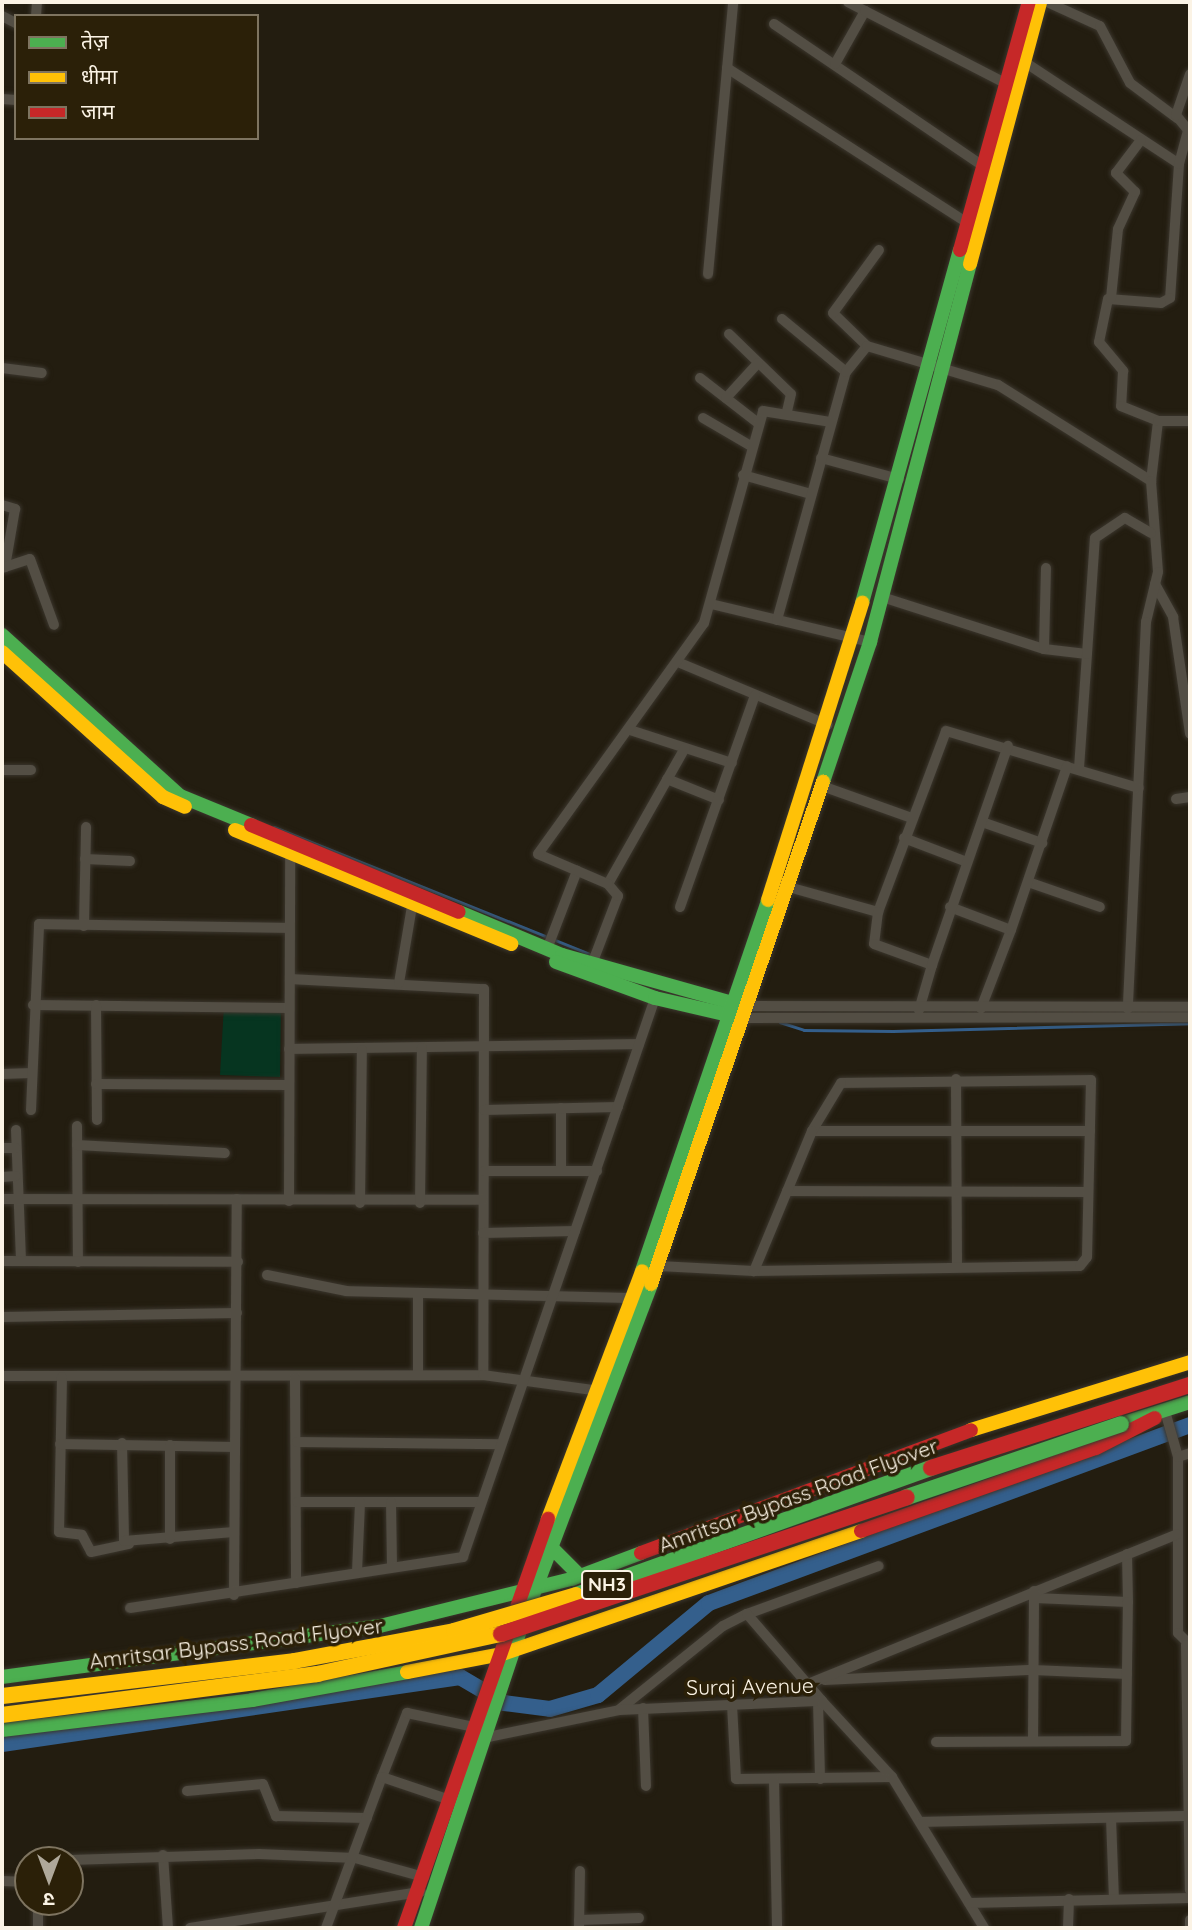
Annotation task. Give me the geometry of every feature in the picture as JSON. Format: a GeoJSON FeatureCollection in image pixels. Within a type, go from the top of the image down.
{"type":"FeatureCollection","features":[{"type":"Feature","properties":{"kind":"main road"},"geometry":{"type":"LineString","coordinates":[[1012,87],[1023,61],[1030,2]]}},
{"type":"Feature","properties":{"kind":"main road"},"geometry":{"type":"LineString","coordinates":[[638,1298],[659,1266],[828,725],[882,597],[937,364],[1012,87],[1030,2]]}},
{"type":"Feature","properties":{"kind":"main road"},"geometry":{"type":"LineString","coordinates":[[530,1589],[551,1547],[737,1011],[822,786],[863,640],[899,479],[937,364]]}},
{"type":"Feature","properties":{"kind":"main road"},"geometry":{"type":"LineString","coordinates":[[2,635],[180,796],[547,949],[737,1011]]}},
{"type":"Feature","properties":{"kind":"main road"},"geometry":{"type":"LineString","coordinates":[[2,652],[163,797],[290,855],[412,906],[655,998],[737,1011]]}},
{"type":"Feature","properties":{"kind":"main road"},"geometry":{"type":"LineString","coordinates":[[2,1677],[380,1626],[580,1576],[1027,1409],[1190,1362]]}},
{"type":"Feature","properties":{"kind":"main road","name":"Amritsar Bypass Road Flyover"},"geometry":{"type":"LineString","coordinates":[[2,1696],[294,1661],[454,1631],[573,1597],[937,1466],[1190,1385]]}},
{"type":"Feature","properties":{"kind":"main road"},"geometry":{"type":"LineString","coordinates":[[404,1928],[485,1726],[530,1589],[605,1392]]}},
{"type":"Feature","properties":{"kind":"main road","name":"NH3"},"geometry":{"type":"LineString","coordinates":[[1167,1419],[1190,1402]]}},
{"type":"Feature","properties":{"kind":"main road"},"geometry":{"type":"LineString","coordinates":[[2,1730],[252,1700],[462,1663],[509,1652],[1096,1448],[1167,1419]]}},
{"type":"Feature","properties":{"kind":"main road","name":"Amritsar Bypass Road Flyover"},"geometry":{"type":"LineString","coordinates":[[2,1714],[317,1674],[472,1644],[1121,1424],[1167,1419]]}},
{"type":"Feature","properties":{"kind":"main road"},"geometry":{"type":"LineString","coordinates":[[551,1547],[580,1576]]}},
{"type":"Feature","properties":{"kind":"main road"},"geometry":{"type":"LineString","coordinates":[[501,1683],[556,1637]]}},
{"type":"Feature","properties":{"kind":"main road"},"geometry":{"type":"LineString","coordinates":[[462,1663],[480,1668],[501,1683]]}},
{"type":"Feature","properties":{"kind":"main road"},"geometry":{"type":"LineString","coordinates":[[421,1928],[485,1726]]}},
{"type":"Feature","properties":{"kind":"street"},"geometry":{"type":"LineString","coordinates":[[708,274],[733,2]]}},
{"type":"Feature","properties":{"kind":"street"},"geometry":{"type":"LineString","coordinates":[[848,2],[1012,87]]}},
{"type":"Feature","properties":{"kind":"street"},"geometry":{"type":"LineString","coordinates":[[1047,2],[1100,26],[1130,83],[1177,118],[1189,137],[1179,164],[1169,301],[1111,298]]}},
{"type":"Feature","properties":{"kind":"street"},"geometry":{"type":"LineString","coordinates":[[835,64],[865,11]]}},
{"type":"Feature","properties":{"kind":"street"},"geometry":{"type":"LineString","coordinates":[[774,24],[990,171]]}},
{"type":"Feature","properties":{"kind":"street"},"geometry":{"type":"LineString","coordinates":[[1023,61],[1179,164]]}},
{"type":"Feature","properties":{"kind":"street"},"geometry":{"type":"LineString","coordinates":[[727,68],[975,227]]}},
{"type":"Feature","properties":{"kind":"street"},"geometry":{"type":"LineString","coordinates":[[1177,118],[1190,74]]}},
{"type":"Feature","properties":{"kind":"street"},"geometry":{"type":"LineString","coordinates":[[1141,140],[1115,173],[1135,192],[1118,229],[1111,298],[1099,342],[1123,371],[1119,402],[1158,421],[1190,421]]}},
{"type":"Feature","properties":{"kind":"street"},"geometry":{"type":"LineString","coordinates":[[879,250],[833,313],[867,346],[937,364],[1019,396],[1151,481]]}},
{"type":"Feature","properties":{"kind":"street"},"geometry":{"type":"LineString","coordinates":[[782,319],[846,372]]}},
{"type":"Feature","properties":{"kind":"street"},"geometry":{"type":"LineString","coordinates":[[729,334],[791,394],[787,411]]}},
{"type":"Feature","properties":{"kind":"street"},"geometry":{"type":"LineString","coordinates":[[777,620],[846,372],[867,346]]}},
{"type":"Feature","properties":{"kind":"street"},"geometry":{"type":"LineString","coordinates":[[726,398],[758,363]]}},
{"type":"Feature","properties":{"kind":"street"},"geometry":{"type":"LineString","coordinates":[[2,368],[43,373]]}},
{"type":"Feature","properties":{"kind":"street"},"geometry":{"type":"LineString","coordinates":[[700,378],[758,423]]}},
{"type":"Feature","properties":{"kind":"street"},"geometry":{"type":"LineString","coordinates":[[592,964],[619,904],[608,884],[538,854],[680,663],[711,604],[751,446],[766,408],[831,422]]}},
{"type":"Feature","properties":{"kind":"street"},"geometry":{"type":"LineString","coordinates":[[703,418],[751,446]]}},
{"type":"Feature","properties":{"kind":"street"},"geometry":{"type":"LineString","coordinates":[[1128,1009],[1146,622],[1155,584],[1151,481],[1158,421]]}},
{"type":"Feature","properties":{"kind":"street"},"geometry":{"type":"LineString","coordinates":[[821,458],[899,479]]}},
{"type":"Feature","properties":{"kind":"street"},"geometry":{"type":"LineString","coordinates":[[743,475],[811,494]]}},
{"type":"Feature","properties":{"kind":"street"},"geometry":{"type":"LineString","coordinates":[[2,505],[15,509],[3,568],[30,559],[54,625]]}},
{"type":"Feature","properties":{"kind":"street"},"geometry":{"type":"LineString","coordinates":[[1079,769],[1097,534],[1125,518],[1151,533]]}},
{"type":"Feature","properties":{"kind":"street"},"geometry":{"type":"LineString","coordinates":[[1044,649],[1046,568]]}},
{"type":"Feature","properties":{"kind":"street"},"geometry":{"type":"LineString","coordinates":[[1155,584],[1175,625],[1190,734]]}},
{"type":"Feature","properties":{"kind":"street"},"geometry":{"type":"LineString","coordinates":[[882,597],[1044,649],[1087,654]]}},
{"type":"Feature","properties":{"kind":"street"},"geometry":{"type":"LineString","coordinates":[[711,604],[863,640]]}},
{"type":"Feature","properties":{"kind":"street"},"geometry":{"type":"LineString","coordinates":[[680,663],[828,725]]}},
{"type":"Feature","properties":{"kind":"street"},"geometry":{"type":"LineString","coordinates":[[680,907],[755,695]]}},
{"type":"Feature","properties":{"kind":"street"},"geometry":{"type":"LineString","coordinates":[[630,730],[732,763]]}},
{"type":"Feature","properties":{"kind":"street"},"geometry":{"type":"LineString","coordinates":[[932,965],[874,944],[878,912],[944,732],[1008,747],[1139,788]]}},
{"type":"Feature","properties":{"kind":"street"},"geometry":{"type":"LineString","coordinates":[[919,1010],[950,907],[1008,747]]}},
{"type":"Feature","properties":{"kind":"street"},"geometry":{"type":"LineString","coordinates":[[608,884],[685,748]]}},
{"type":"Feature","properties":{"kind":"street"},"geometry":{"type":"LineString","coordinates":[[981,1008],[1012,930],[1067,766]]}},
{"type":"Feature","properties":{"kind":"street"},"geometry":{"type":"LineString","coordinates":[[2,771],[31,770]]}},
{"type":"Feature","properties":{"kind":"street"},"geometry":{"type":"LineString","coordinates":[[667,779],[719,800]]}},
{"type":"Feature","properties":{"kind":"street"},"geometry":{"type":"LineString","coordinates":[[822,786],[912,818]]}},
{"type":"Feature","properties":{"kind":"street"},"geometry":{"type":"LineString","coordinates":[[1176,799],[1190,797]]}},
{"type":"Feature","properties":{"kind":"street"},"geometry":{"type":"LineString","coordinates":[[982,822],[1042,843]]}},
{"type":"Feature","properties":{"kind":"street"},"geometry":{"type":"LineString","coordinates":[[84,926],[86,827]]}},
{"type":"Feature","properties":{"kind":"street"},"geometry":{"type":"LineString","coordinates":[[904,838],[967,862]]}},
{"type":"Feature","properties":{"kind":"street"},"geometry":{"type":"LineString","coordinates":[[289,1201],[290,855]]}},
{"type":"Feature","properties":{"kind":"street"},"geometry":{"type":"LineString","coordinates":[[85,859],[130,861]]}},
{"type":"Feature","properties":{"kind":"street"},"geometry":{"type":"LineString","coordinates":[[547,949],[577,871]]}},
{"type":"Feature","properties":{"kind":"street"},"geometry":{"type":"LineString","coordinates":[[1028,883],[1100,907]]}},
{"type":"Feature","properties":{"kind":"street"},"geometry":{"type":"LineString","coordinates":[[785,886],[878,912]]}},
{"type":"Feature","properties":{"kind":"street"},"geometry":{"type":"LineString","coordinates":[[399,983],[412,906]]}},
{"type":"Feature","properties":{"kind":"street"},"geometry":{"type":"LineString","coordinates":[[950,907],[1012,930]]}},
{"type":"Feature","properties":{"kind":"street"},"geometry":{"type":"LineString","coordinates":[[31,1110],[36,927],[46,922],[84,926],[289,928]]}},
{"type":"Feature","properties":{"kind":"street"},"geometry":{"type":"LineString","coordinates":[[290,979],[482,986],[485,1048],[483,1375]]}},
{"type":"Feature","properties":{"kind":"street"},"geometry":{"type":"LineString","coordinates":[[130,1608],[234,1595],[463,1556],[479,1502],[526,1376],[655,998]]}},
{"type":"Feature","properties":{"kind":"street"},"geometry":{"type":"LineString","coordinates":[[33,1005],[288,1008]]}},
{"type":"Feature","properties":{"kind":"street"},"geometry":{"type":"LineString","coordinates":[[96,1005],[97,1120]]}},
{"type":"Feature","properties":{"kind":"street"},"geometry":{"type":"LineString","coordinates":[[737,1011],[1190,1007]]}},
{"type":"Feature","properties":{"kind":"street"},"geometry":{"type":"LineString","coordinates":[[737,1011],[1190,1017]]}},
{"type":"Feature","properties":{"kind":"street"},"geometry":{"type":"LineString","coordinates":[[289,1049],[639,1044]]}},
{"type":"Feature","properties":{"kind":"street"},"geometry":{"type":"LineString","coordinates":[[420,1203],[422,1048]]}},
{"type":"Feature","properties":{"kind":"street"},"geometry":{"type":"LineString","coordinates":[[360,1203],[362,1050]]}},
{"type":"Feature","properties":{"kind":"street"},"geometry":{"type":"LineString","coordinates":[[2,1074],[32,1073]]}},
{"type":"Feature","properties":{"kind":"street"},"geometry":{"type":"LineString","coordinates":[[659,1266],[754,1271],[1080,1266],[1087,1257],[1093,1084],[1087,1077],[841,1083],[812,1131],[754,1271]]}},
{"type":"Feature","properties":{"kind":"street"},"geometry":{"type":"LineString","coordinates":[[956,1079],[957,1266]]}},
{"type":"Feature","properties":{"kind":"street"},"geometry":{"type":"LineString","coordinates":[[96,1084],[289,1085]]}},
{"type":"Feature","properties":{"kind":"street"},"geometry":{"type":"LineString","coordinates":[[484,1110],[618,1107]]}},
{"type":"Feature","properties":{"kind":"street"},"geometry":{"type":"LineString","coordinates":[[561,1108],[561,1168]]}},
{"type":"Feature","properties":{"kind":"street"},"geometry":{"type":"LineString","coordinates":[[77,1126],[78,1262]]}},
{"type":"Feature","properties":{"kind":"street"},"geometry":{"type":"LineString","coordinates":[[16,1130],[21,1261]]}},
{"type":"Feature","properties":{"kind":"street"},"geometry":{"type":"LineString","coordinates":[[812,1131],[1090,1131]]}},
{"type":"Feature","properties":{"kind":"street"},"geometry":{"type":"LineString","coordinates":[[77,1145],[225,1153]]}},
{"type":"Feature","properties":{"kind":"street"},"geometry":{"type":"LineString","coordinates":[[2,1148],[16,1148]]}},
{"type":"Feature","properties":{"kind":"street"},"geometry":{"type":"LineString","coordinates":[[484,1171],[561,1168],[597,1171]]}},
{"type":"Feature","properties":{"kind":"street"},"geometry":{"type":"LineString","coordinates":[[2,1177],[16,1176]]}},
{"type":"Feature","properties":{"kind":"street"},"geometry":{"type":"LineString","coordinates":[[787,1191],[1088,1192]]}},
{"type":"Feature","properties":{"kind":"street"},"geometry":{"type":"LineString","coordinates":[[2,1199],[237,1199],[420,1203],[483,1199]]}},
{"type":"Feature","properties":{"kind":"street"},"geometry":{"type":"LineString","coordinates":[[234,1595],[237,1199]]}},
{"type":"Feature","properties":{"kind":"street"},"geometry":{"type":"LineString","coordinates":[[483,1233],[575,1231]]}},
{"type":"Feature","properties":{"kind":"street"},"geometry":{"type":"LineString","coordinates":[[2,1261],[238,1262]]}},
{"type":"Feature","properties":{"kind":"street"},"geometry":{"type":"LineString","coordinates":[[267,1275],[345,1291],[554,1292],[638,1298]]}},
{"type":"Feature","properties":{"kind":"street"},"geometry":{"type":"LineString","coordinates":[[418,1293],[418,1374]]}},
{"type":"Feature","properties":{"kind":"street"},"geometry":{"type":"LineString","coordinates":[[2,1317],[237,1314]]}},
{"type":"Feature","properties":{"kind":"street"},"geometry":{"type":"LineString","coordinates":[[2,1376],[526,1376],[605,1392]]}},
{"type":"Feature","properties":{"kind":"street"},"geometry":{"type":"LineString","coordinates":[[62,1377],[60,1533],[82,1535],[91,1552],[129,1544],[234,1532]]}},
{"type":"Feature","properties":{"kind":"street"},"geometry":{"type":"LineString","coordinates":[[295,1378],[296,1584]]}},
{"type":"Feature","properties":{"kind":"street"},"geometry":{"type":"LineString","coordinates":[[1167,1419],[1178,1457],[1178,1633],[1188,1644],[1190,1890]]}},
{"type":"Feature","properties":{"kind":"street"},"geometry":{"type":"LineString","coordinates":[[297,1442],[501,1444]]}},
{"type":"Feature","properties":{"kind":"street"},"geometry":{"type":"LineString","coordinates":[[122,1443],[122,1538],[129,1544]]}},
{"type":"Feature","properties":{"kind":"street"},"geometry":{"type":"LineString","coordinates":[[60,1444],[235,1447]]}},
{"type":"Feature","properties":{"kind":"street"},"geometry":{"type":"LineString","coordinates":[[170,1445],[170,1539]]}},
{"type":"Feature","properties":{"kind":"street"},"geometry":{"type":"LineString","coordinates":[[1178,1457],[1190,1453]]}},
{"type":"Feature","properties":{"kind":"street"},"geometry":{"type":"LineString","coordinates":[[297,1502],[479,1502]]}},
{"type":"Feature","properties":{"kind":"street"},"geometry":{"type":"LineString","coordinates":[[357,1572],[360,1502]]}},
{"type":"Feature","properties":{"kind":"street"},"geometry":{"type":"LineString","coordinates":[[391,1502],[392,1566]]}},
{"type":"Feature","properties":{"kind":"street"},"geometry":{"type":"LineString","coordinates":[[808,1684],[1035,1594],[1177,1534]]}},
{"type":"Feature","properties":{"kind":"street"},"geometry":{"type":"LineString","coordinates":[[936,1742],[1126,1741],[1127,1554]]}},
{"type":"Feature","properties":{"kind":"street"},"geometry":{"type":"LineString","coordinates":[[620,1710],[723,1626],[747,1614],[879,1566]]}},
{"type":"Feature","properties":{"kind":"street"},"geometry":{"type":"LineString","coordinates":[[1177,1588],[1190,1588]]}},
{"type":"Feature","properties":{"kind":"street"},"geometry":{"type":"LineString","coordinates":[[1035,1594],[1128,1602]]}},
{"type":"Feature","properties":{"kind":"street"},"geometry":{"type":"LineString","coordinates":[[1033,1740],[1035,1594]]}},
{"type":"Feature","properties":{"kind":"street"},"geometry":{"type":"LineString","coordinates":[[747,1614],[820,1701],[820,1779]]}},
{"type":"Feature","properties":{"kind":"street"},"geometry":{"type":"LineString","coordinates":[[821,1680],[1033,1670],[1127,1674]]}},
{"type":"Feature","properties":{"kind":"street","name":"Suraj Avenue"},"geometry":{"type":"LineString","coordinates":[[485,1726],[643,1708],[820,1701],[892,1777],[923,1822],[984,1928]]}},
{"type":"Feature","properties":{"kind":"street"},"geometry":{"type":"LineString","coordinates":[[732,1704],[733,1775],[774,1780],[892,1777]]}},
{"type":"Feature","properties":{"kind":"street"},"geometry":{"type":"LineString","coordinates":[[643,1708],[646,1786]]}},
{"type":"Feature","properties":{"kind":"street"},"geometry":{"type":"LineString","coordinates":[[326,1928],[355,1858],[367,1818],[407,1713],[485,1726]]}},
{"type":"Feature","properties":{"kind":"street"},"geometry":{"type":"LineString","coordinates":[[382,1777],[453,1801]]}},
{"type":"Feature","properties":{"kind":"street"},"geometry":{"type":"LineString","coordinates":[[774,1780],[777,1928]]}},
{"type":"Feature","properties":{"kind":"street"},"geometry":{"type":"LineString","coordinates":[[187,1791],[263,1784],[274,1815],[367,1818]]}},
{"type":"Feature","properties":{"kind":"street"},"geometry":{"type":"LineString","coordinates":[[923,1822],[1189,1816]]}},
{"type":"Feature","properties":{"kind":"street"},"geometry":{"type":"LineString","coordinates":[[1111,1818],[1114,1899]]}},
{"type":"Feature","properties":{"kind":"street"},"geometry":{"type":"LineString","coordinates":[[84,1859],[163,1855],[355,1858],[435,1890]]}},
{"type":"Feature","properties":{"kind":"street"},"geometry":{"type":"LineString","coordinates":[[163,1855],[167,1928]]}},
{"type":"Feature","properties":{"kind":"street"},"geometry":{"type":"LineString","coordinates":[[580,1871],[579,1924],[639,1918]]}},
{"type":"Feature","properties":{"kind":"street"},"geometry":{"type":"LineString","coordinates":[[190,1928],[336,1903],[421,1885]]}},
{"type":"Feature","properties":{"kind":"street"},"geometry":{"type":"LineString","coordinates":[[969,1903],[1190,1898]]}},
{"type":"Feature","properties":{"kind":"street"},"geometry":{"type":"LineString","coordinates":[[1068,1928],[1069,1899]]}},
{"type":"Feature","properties":{"kind":"street"},"geometry":{"type":"LineString","coordinates":[[1190,1920],[1190,1928]]}},
{"type":"Feature","properties":{"kind":"green space"},"geometry":{"type":"Polygon","coordinates":[[[224,1005],[281,1006],[280,1077],[220,1075],[224,1005]]]}},
{"type":"Feature","properties":{"kind":"waterway"},"geometry":{"type":"LineString","coordinates":[[274,827],[592,955]]}},
{"type":"Feature","properties":{"kind":"waterway"},"geometry":{"type":"LineString","coordinates":[[780,1022],[804,1030],[893,1031],[1190,1023]]}},
{"type":"Feature","properties":{"kind":"waterway"},"geometry":{"type":"LineString","coordinates":[[2,1744],[460,1677],[504,1703],[550,1709],[598,1695],[709,1603],[1190,1425]]}},
{"type":"Feature","properties":{"kind":"traffic: fast"},"geometry":{"type":"LineString","coordinates":[[862,603],[960,250]]}},
{"type":"Feature","properties":{"kind":"traffic: fast"},"geometry":{"type":"LineString","coordinates":[[823,782],[870,642],[970,264]]}},
{"type":"Feature","properties":{"kind":"traffic: fast"},"geometry":{"type":"LineString","coordinates":[[2,635],[180,796],[251,825]]}},
{"type":"Feature","properties":{"kind":"traffic: fast"},"geometry":{"type":"LineString","coordinates":[[642,1271],[768,900]]}},
{"type":"Feature","properties":{"kind":"traffic: fast"},"geometry":{"type":"LineString","coordinates":[[459,912],[562,955],[743,1006]]}},
{"type":"Feature","properties":{"kind":"traffic: fast"},"geometry":{"type":"LineString","coordinates":[[556,962],[655,998],[737,1017]]}},
{"type":"Feature","properties":{"kind":"traffic: fast"},"geometry":{"type":"LineString","coordinates":[[421,1928],[524,1619],[651,1284]]}},
{"type":"Feature","properties":{"kind":"traffic: fast"},"geometry":{"type":"LineString","coordinates":[[1121,1424],[1190,1402]]}},
{"type":"Feature","properties":{"kind":"traffic: fast"},"geometry":{"type":"LineString","coordinates":[[907,1497],[1121,1424]]}},
{"type":"Feature","properties":{"kind":"traffic: fast"},"geometry":{"type":"LineString","coordinates":[[576,1595],[931,1468]]}},
{"type":"Feature","properties":{"kind":"traffic: fast"},"geometry":{"type":"LineString","coordinates":[[551,1547],[580,1576]]}},
{"type":"Feature","properties":{"kind":"traffic: fast"},"geometry":{"type":"LineString","coordinates":[[2,1677],[380,1626],[572,1579],[641,1553]]}},
{"type":"Feature","properties":{"kind":"traffic: fast"},"geometry":{"type":"LineString","coordinates":[[2,1730],[252,1700],[407,1672]]}},
{"type":"Feature","properties":{"kind":"traffic: slow"},"geometry":{"type":"LineString","coordinates":[[970,264],[1040,2]]}},
{"type":"Feature","properties":{"kind":"traffic: slow"},"geometry":{"type":"LineString","coordinates":[[768,900],[862,603]]}},
{"type":"Feature","properties":{"kind":"traffic: slow"},"geometry":{"type":"LineString","coordinates":[[2,652],[163,797],[185,807]]}},
{"type":"Feature","properties":{"kind":"traffic: slow"},"geometry":{"type":"LineString","coordinates":[[651,1284],[823,782]]}},
{"type":"Feature","properties":{"kind":"traffic: slow"},"geometry":{"type":"LineString","coordinates":[[235,830],[511,944]]}},
{"type":"Feature","properties":{"kind":"traffic: slow"},"geometry":{"type":"LineString","coordinates":[[548,1519],[642,1271]]}},
{"type":"Feature","properties":{"kind":"traffic: slow"},"geometry":{"type":"LineString","coordinates":[[971,1430],[1190,1362]]}},
{"type":"Feature","properties":{"kind":"traffic: slow"},"geometry":{"type":"LineString","coordinates":[[407,1672],[502,1654],[861,1531]]}},
{"type":"Feature","properties":{"kind":"traffic: slow"},"geometry":{"type":"LineString","coordinates":[[2,1696],[294,1661],[454,1631],[576,1595]]}},
{"type":"Feature","properties":{"kind":"traffic: slow"},"geometry":{"type":"LineString","coordinates":[[2,1715],[317,1674],[501,1634]]}},
{"type":"Feature","properties":{"kind":"traffic: jam"},"geometry":{"type":"LineString","coordinates":[[960,250],[1029,2]]}},
{"type":"Feature","properties":{"kind":"traffic: jam"},"geometry":{"type":"LineString","coordinates":[[251,825],[459,912]]}},
{"type":"Feature","properties":{"kind":"traffic: jam"},"geometry":{"type":"LineString","coordinates":[[931,1468],[1190,1385]]}},
{"type":"Feature","properties":{"kind":"traffic: jam"},"geometry":{"type":"LineString","coordinates":[[861,1531],[1096,1448],[1155,1418]]}},
{"type":"Feature","properties":{"kind":"traffic: jam"},"geometry":{"type":"LineString","coordinates":[[641,1553],[971,1430]]}},
{"type":"Feature","properties":{"kind":"traffic: jam"},"geometry":{"type":"LineString","coordinates":[[501,1634],[907,1497]]}},
{"type":"Feature","properties":{"kind":"traffic: jam"},"geometry":{"type":"LineString","coordinates":[[404,1928],[548,1519]]}}]}
